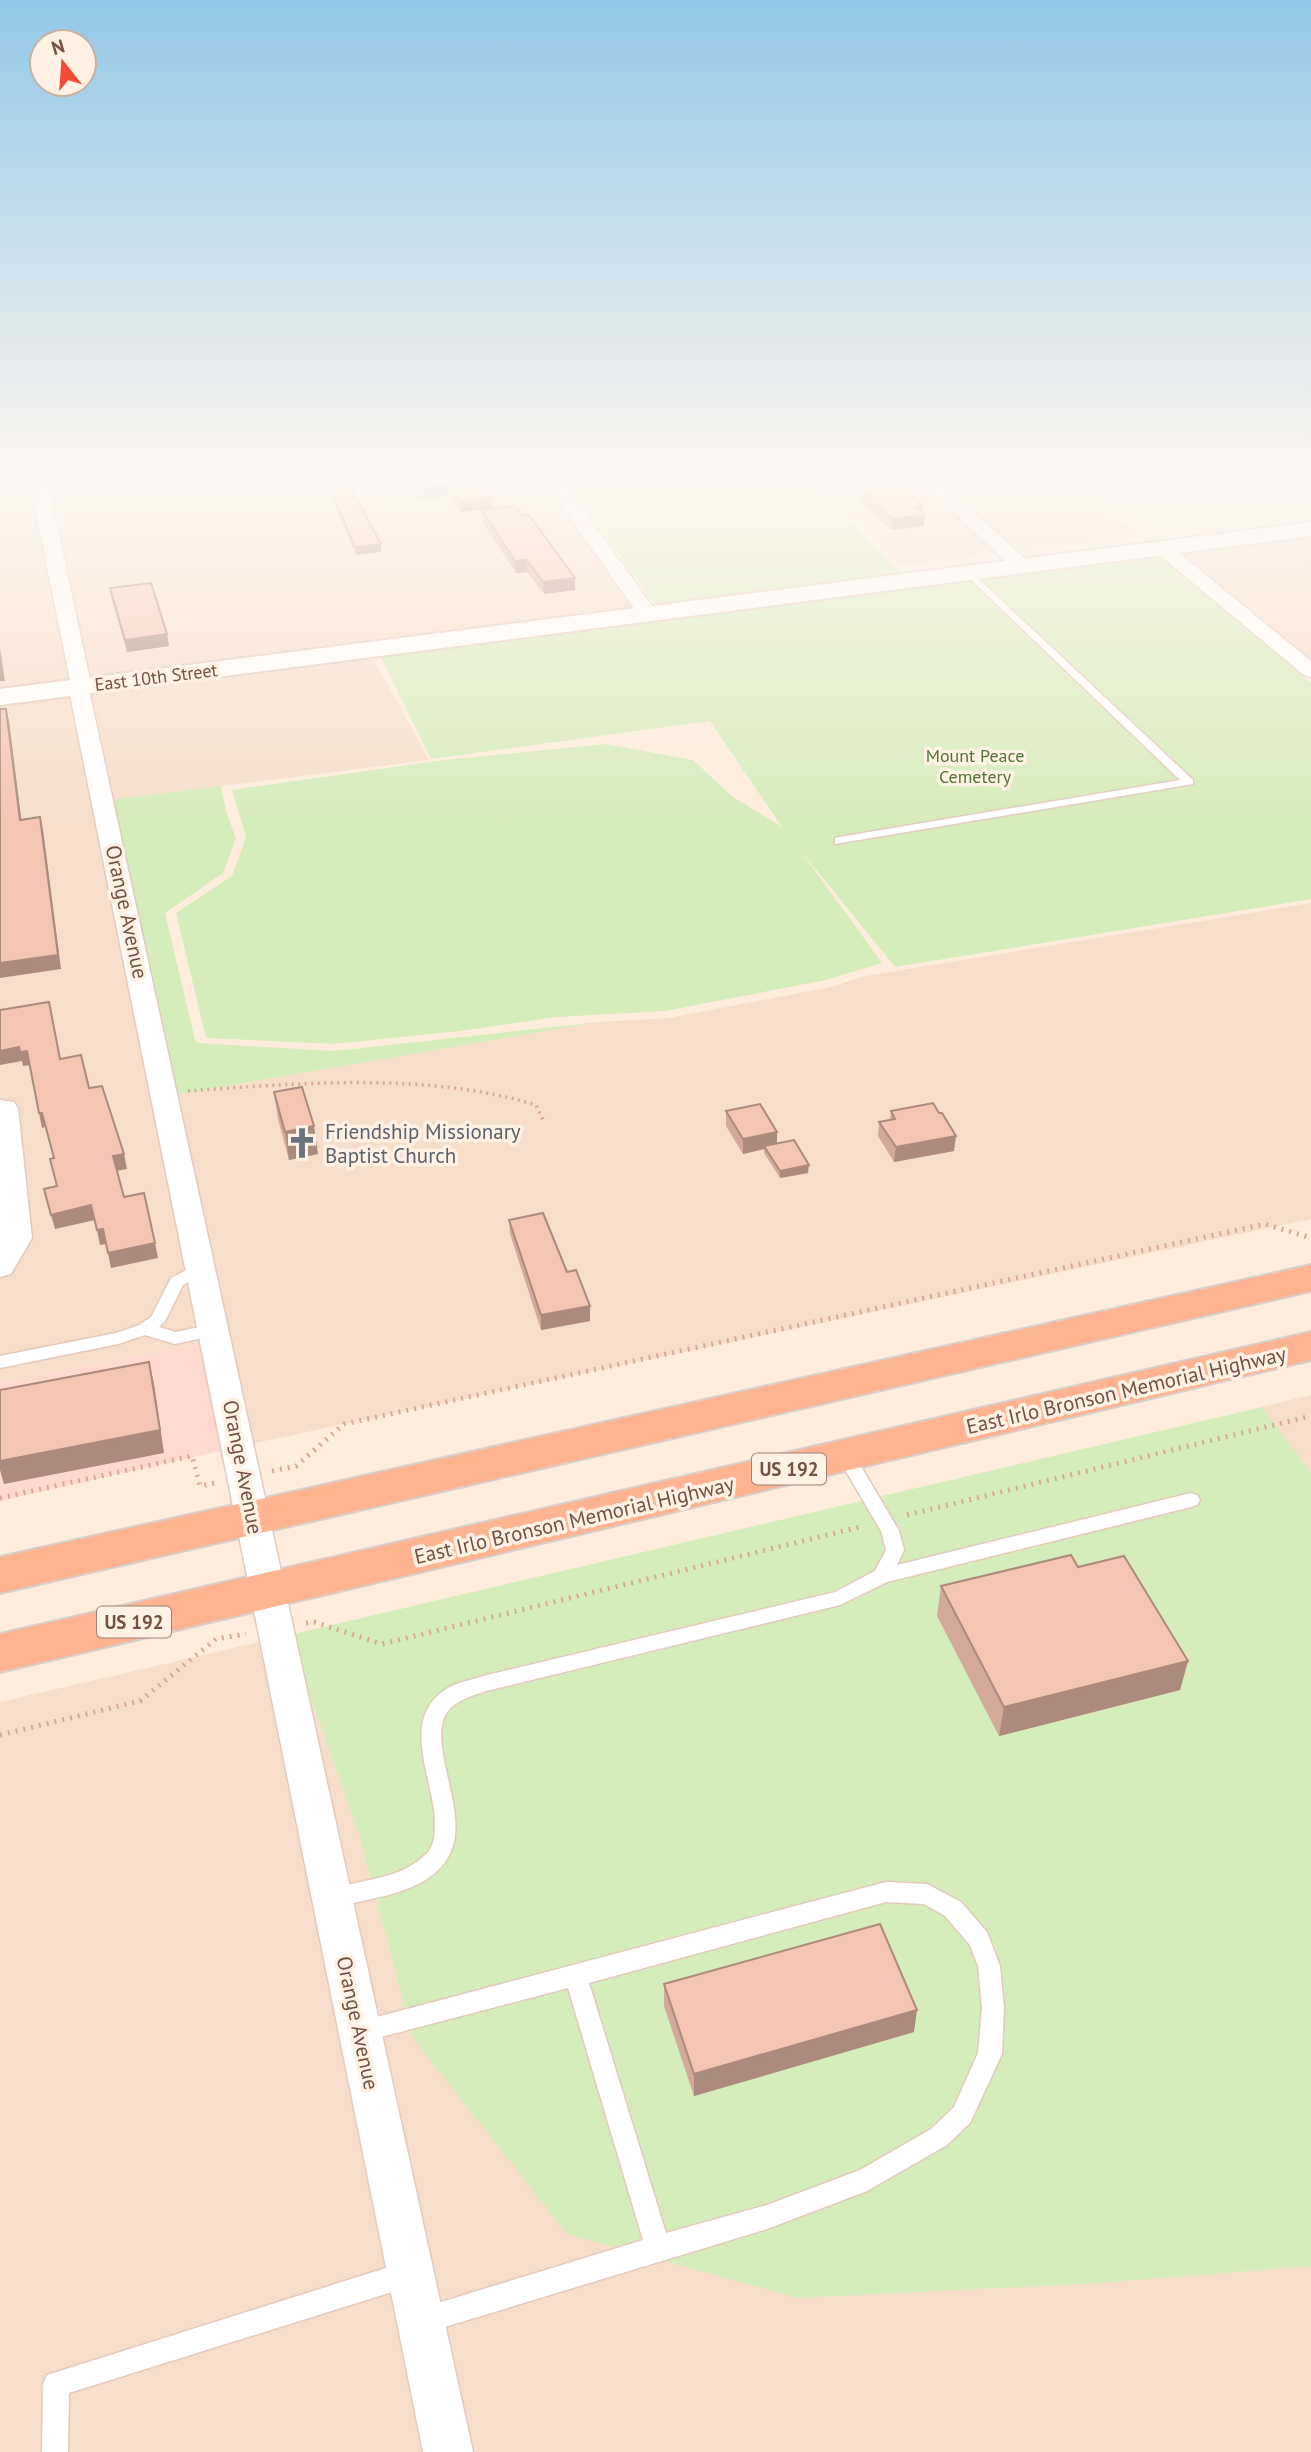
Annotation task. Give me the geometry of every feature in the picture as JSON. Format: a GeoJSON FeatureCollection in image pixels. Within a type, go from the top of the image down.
{"type":"FeatureCollection","features":[{"type":"Feature","properties":{"kind":"highway"},"geometry":{"type":"LineString","coordinates":[[0,1575],[250,1497],[1311,1278]]}},
{"type":"Feature","properties":{"kind":"highway","name":"East Irlo Bronson Memorial Highway"},"geometry":{"type":"LineString","coordinates":[[0,1653],[271,1610],[846,1455],[1311,1346]]}},
{"type":"Feature","properties":{"kind":"street","name":"Orange Avenue"},"geometry":{"type":"LineString","coordinates":[[63,597],[81,686],[80,695],[167,1092],[271,1610],[448,2452]]}},
{"type":"Feature","properties":{"kind":"street"},"geometry":{"type":"LineString","coordinates":[[636,597],[647,613]]}},
{"type":"Feature","properties":{"kind":"street","name":"East 10th Street"},"geometry":{"type":"LineString","coordinates":[[0,696],[769,597]]}},
{"type":"Feature","properties":{"kind":"street"},"geometry":{"type":"LineString","coordinates":[[1222,597],[1311,670]]}},
{"type":"Feature","properties":{"kind":"street"},"geometry":{"type":"LineString","coordinates":[[0,1108],[4,1108],[17,1238],[0,1267]]}},
{"type":"Feature","properties":{"kind":"lane"},"geometry":{"type":"LineString","coordinates":[[838,841],[1189,782],[995,597]]}},
{"type":"Feature","properties":{"kind":"lane"},"geometry":{"type":"LineString","coordinates":[[0,1362],[118,1339],[145,1329],[156,1321],[177,1282],[202,1267]]}},
{"type":"Feature","properties":{"kind":"lane"},"geometry":{"type":"LineString","coordinates":[[145,1329],[176,1338],[215,1331]]}},
{"type":"Feature","properties":{"kind":"lane"},"geometry":{"type":"LineString","coordinates":[[846,1455],[890,1531],[895,1550],[882,1576]]}},
{"type":"Feature","properties":{"kind":"lane"},"geometry":{"type":"LineString","coordinates":[[332,1898],[415,1875],[433,1861],[445,1844],[448,1823],[430,1741],[433,1716],[452,1696],[484,1684],[840,1598],[882,1576],[1191,1500]]}},
{"type":"Feature","properties":{"kind":"lane"},"geometry":{"type":"LineString","coordinates":[[360,2032],[886,1892],[927,1894],[953,1909],[979,1939],[989,1966],[993,2008],[990,2054],[962,2115],[939,2137],[867,2179],[767,2217],[421,2321]]}},
{"type":"Feature","properties":{"kind":"lane"},"geometry":{"type":"LineString","coordinates":[[576,1976],[657,2248]]}},
{"type":"Feature","properties":{"kind":"lane"},"geometry":{"type":"LineString","coordinates":[[55,2452],[56,2384],[410,2273]]}},
{"type":"Feature","properties":{"kind":"path"},"geometry":{"type":"LineString","coordinates":[[167,1092],[251,1086],[362,1083],[447,1088],[502,1093],[536,1105],[544,1122]]}},
{"type":"Feature","properties":{"kind":"path"},"geometry":{"type":"LineString","coordinates":[[0,1498],[192,1456],[200,1486],[250,1497],[296,1466],[344,1424],[1265,1224],[1311,1238]]}},
{"type":"Feature","properties":{"kind":"path"},"geometry":{"type":"LineString","coordinates":[[0,1735],[140,1701],[216,1639],[271,1610],[382,1644],[1311,1416]]}},
{"type":"Feature","properties":{"kind":"shaded area"},"geometry":{"type":"Polygon","coordinates":[[[0,597],[642,597],[649,608],[0,692],[0,597]]]}},
{"type":"Feature","properties":{"kind":"shaded area"},"geometry":{"type":"Polygon","coordinates":[[[1220,597],[1311,597],[1311,672],[1220,597]]]}},
{"type":"Feature","properties":{"kind":"shaded area"},"geometry":{"type":"Polygon","coordinates":[[[371,654],[429,760],[111,800],[175,1095],[598,1022],[669,1018],[831,987],[865,976],[1311,903],[1311,1219],[251,1444],[227,1338],[0,1383],[0,702],[371,654]]]}},
{"type":"Feature","properties":{"kind":"shaded area"},"geometry":{"type":"Polygon","coordinates":[[[228,1338],[251,1444],[0,1501],[0,1383],[228,1338]]]}},
{"type":"Feature","properties":{"kind":"shaded area"},"geometry":{"type":"Polygon","coordinates":[[[1311,1395],[1311,1473],[1262,1407],[1311,1395]]]}},
{"type":"Feature","properties":{"kind":"shaded area"},"geometry":{"type":"Polygon","coordinates":[[[289,1635],[359,1835],[413,2038],[798,2298],[1099,2283],[1311,2266],[1311,2452],[0,2452],[0,1702],[289,1635]]]}},
{"type":"Feature","properties":{"kind":"green space"},"geometry":{"type":"Polygon","coordinates":[[[650,597],[733,597],[657,607],[650,597]]]}},
{"type":"Feature","properties":{"kind":"green space","name":"Mount Peace Cemetery"},"geometry":{"type":"Polygon","coordinates":[[[816,597],[1210,597],[1311,683],[1311,899],[895,967],[797,846],[882,963],[826,980],[665,1011],[557,1017],[460,1031],[333,1044],[206,1038],[176,913],[232,876],[246,837],[232,790],[436,761],[605,744],[693,760],[733,797],[782,827],[710,721],[431,759],[379,653],[816,597]]]}},
{"type":"Feature","properties":{"kind":"green space"},"geometry":{"type":"Polygon","coordinates":[[[221,786],[226,812],[236,838],[223,873],[165,913],[195,1040],[198,1043],[334,1051],[598,1022],[175,1095],[111,800],[221,786]]]}},
{"type":"Feature","properties":{"kind":"green space"},"geometry":{"type":"Polygon","coordinates":[[[1262,1407],[1311,1473],[1311,2266],[1099,2283],[798,2298],[567,2234],[413,2038],[359,1835],[289,1635],[1262,1407]]]}},
{"type":"Feature","properties":{"kind":"building"},"geometry":{"type":"Polygon","coordinates":[[[113,597],[156,597],[167,634],[125,640],[113,597]]]}},
{"type":"Feature","properties":{"kind":"building"},"geometry":{"type":"Polygon","coordinates":[[[0,709],[6,709],[20,820],[40,817],[58,955],[0,963],[0,709]]]}},
{"type":"Feature","properties":{"kind":"building"},"geometry":{"type":"Polygon","coordinates":[[[49,1002],[60,1059],[81,1055],[89,1088],[102,1086],[124,1154],[113,1156],[124,1197],[144,1193],[155,1243],[108,1253],[103,1229],[97,1230],[91,1205],[51,1215],[44,1189],[57,1186],[50,1159],[54,1158],[42,1113],[39,1113],[27,1051],[20,1052],[19,1047],[0,1051],[0,1010],[49,1002]]]}},
{"type":"Feature","properties":{"kind":"building"},"geometry":{"type":"Polygon","coordinates":[[[302,1087],[314,1126],[285,1132],[274,1092],[302,1087]]]}},
{"type":"Feature","properties":{"kind":"building"},"geometry":{"type":"Polygon","coordinates":[[[933,1103],[956,1136],[896,1147],[879,1122],[895,1119],[891,1111],[933,1103]]]}},
{"type":"Feature","properties":{"kind":"building"},"geometry":{"type":"Polygon","coordinates":[[[760,1104],[777,1132],[743,1139],[726,1111],[760,1104]]]}},
{"type":"Feature","properties":{"kind":"building"},"geometry":{"type":"Polygon","coordinates":[[[794,1140],[809,1165],[780,1171],[764,1146],[794,1140]]]}},
{"type":"Feature","properties":{"kind":"building"},"geometry":{"type":"Polygon","coordinates":[[[543,1213],[567,1272],[576,1270],[590,1306],[541,1315],[509,1220],[543,1213]]]}},
{"type":"Feature","properties":{"kind":"building"},"geometry":{"type":"Polygon","coordinates":[[[149,1362],[160,1430],[0,1461],[0,1390],[149,1362]]]}},
{"type":"Feature","properties":{"kind":"building"},"geometry":{"type":"Polygon","coordinates":[[[1071,1555],[1078,1567],[1124,1556],[1188,1661],[1004,1707],[941,1586],[1071,1555]]]}},
{"type":"Feature","properties":{"kind":"building"},"geometry":{"type":"Polygon","coordinates":[[[880,1924],[917,2010],[694,2074],[664,1984],[880,1924]]]}},
{"type":"Feature","properties":{"kind":"place","name":"Friendship Missionary Baptist Church"},"geometry":{"type":"Point","coordinates":[302,1143]}}]}
